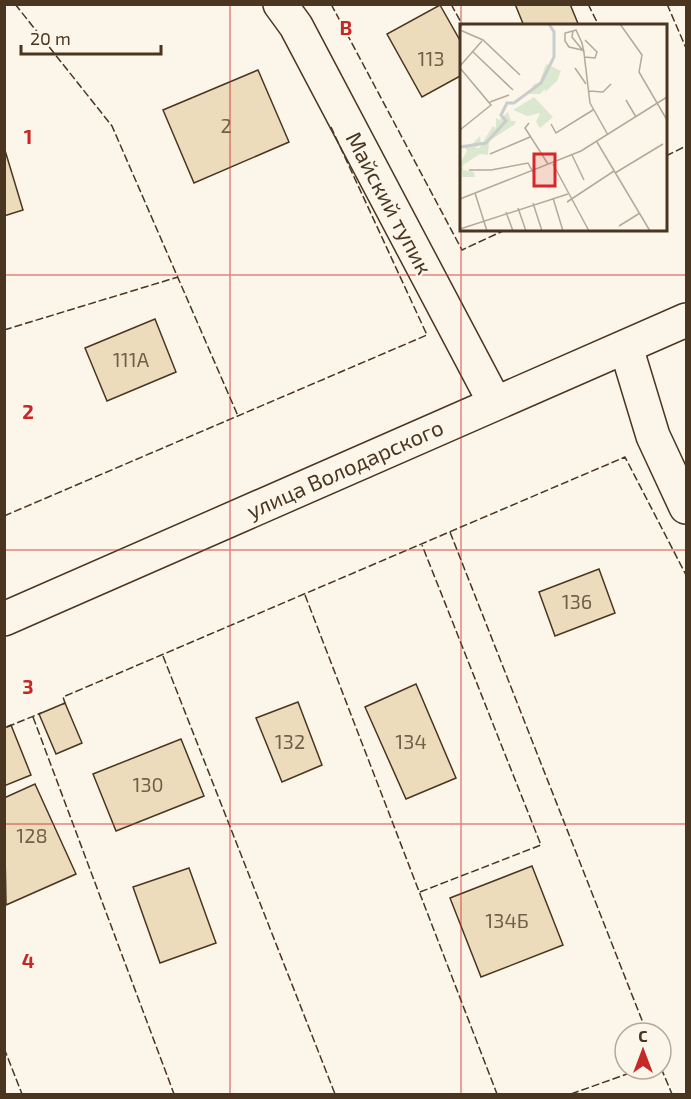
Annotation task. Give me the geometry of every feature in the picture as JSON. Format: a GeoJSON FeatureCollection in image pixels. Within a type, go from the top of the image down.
{"type":"FeatureCollection","features":[{"type":"Feature","properties":{"kind":"main road","name":"Майский тупик"},"geometry":{"type":"LineString","coordinates":[[280,4],[296,27],[495,403]]}},
{"type":"Feature","properties":{"kind":"main road","name":"улица Володарского"},"geometry":{"type":"LineString","coordinates":[[4,619],[687,320]]}},
{"type":"Feature","properties":{"kind":"main road"},"geometry":{"type":"LineString","coordinates":[[626,347],[652,436],[687,507]]}},
{"type":"Feature","properties":{"kind":"building"},"geometry":{"type":"Polygon","coordinates":[[[515,4],[570,4],[578,24],[523,24],[515,4]]]}},
{"type":"Feature","properties":{"kind":"building"},"geometry":{"type":"Polygon","coordinates":[[[440,5],[460,40],[460,76],[422,97],[387,34],[440,5]]]}},
{"type":"Feature","properties":{"kind":"building"},"geometry":{"type":"Polygon","coordinates":[[[258,70],[289,142],[194,183],[163,110],[258,70]]]}},
{"type":"Feature","properties":{"kind":"building"},"geometry":{"type":"Polygon","coordinates":[[[4,147],[23,210],[4,216],[4,147]]]}},
{"type":"Feature","properties":{"kind":"building"},"geometry":{"type":"Polygon","coordinates":[[[155,319],[176,372],[107,401],[85,348],[155,319]]]}},
{"type":"Feature","properties":{"kind":"building"},"geometry":{"type":"Polygon","coordinates":[[[599,569],[615,613],[555,636],[539,592],[599,569]]]}},
{"type":"Feature","properties":{"kind":"building"},"geometry":{"type":"Polygon","coordinates":[[[416,684],[456,778],[406,799],[365,707],[416,684]]]}},
{"type":"Feature","properties":{"kind":"building"},"geometry":{"type":"Polygon","coordinates":[[[298,702],[322,765],[282,782],[256,718],[298,702]]]}},
{"type":"Feature","properties":{"kind":"building"},"geometry":{"type":"Polygon","coordinates":[[[65,703],[82,743],[56,754],[39,714],[65,703]]]}},
{"type":"Feature","properties":{"kind":"building"},"geometry":{"type":"Polygon","coordinates":[[[11,725],[31,775],[4,786],[4,728],[11,725]]]}},
{"type":"Feature","properties":{"kind":"building"},"geometry":{"type":"Polygon","coordinates":[[[181,739],[204,796],[116,831],[93,774],[181,739]]]}},
{"type":"Feature","properties":{"kind":"building"},"geometry":{"type":"Polygon","coordinates":[[[35,784],[76,874],[6,905],[4,798],[35,784]]]}},
{"type":"Feature","properties":{"kind":"building"},"geometry":{"type":"Polygon","coordinates":[[[532,866],[563,945],[481,977],[450,898],[532,866]]]}},
{"type":"Feature","properties":{"kind":"building"},"geometry":{"type":"Polygon","coordinates":[[[189,868],[216,943],[160,963],[133,887],[189,868]]]}},
{"type":"Feature","properties":{"kind":"fence"},"geometry":{"type":"LineString","coordinates":[[15,4],[112,126],[238,416]]}},
{"type":"Feature","properties":{"kind":"fence"},"geometry":{"type":"LineString","coordinates":[[331,4],[462,250],[503,231]]}},
{"type":"Feature","properties":{"kind":"fence"},"geometry":{"type":"LineString","coordinates":[[451,4],[462,24]]}},
{"type":"Feature","properties":{"kind":"fence"},"geometry":{"type":"LineString","coordinates":[[588,4],[598,24]]}},
{"type":"Feature","properties":{"kind":"fence"},"geometry":{"type":"LineString","coordinates":[[667,4],[686,48]]}},
{"type":"Feature","properties":{"kind":"fence"},"geometry":{"type":"LineString","coordinates":[[4,516],[427,335],[331,127]]}},
{"type":"Feature","properties":{"kind":"fence"},"geometry":{"type":"LineString","coordinates":[[667,156],[686,146]]}},
{"type":"Feature","properties":{"kind":"fence"},"geometry":{"type":"LineString","coordinates":[[4,330],[178,277]]}},
{"type":"Feature","properties":{"kind":"fence"},"geometry":{"type":"LineString","coordinates":[[63,704],[65,703],[63,697],[625,457],[686,575]]}},
{"type":"Feature","properties":{"kind":"fence"},"geometry":{"type":"LineString","coordinates":[[450,532],[642,1021]]}},
{"type":"Feature","properties":{"kind":"fence"},"geometry":{"type":"LineString","coordinates":[[420,892],[541,845],[422,545]]}},
{"type":"Feature","properties":{"kind":"fence"},"geometry":{"type":"LineString","coordinates":[[305,595],[497,1094]]}},
{"type":"Feature","properties":{"kind":"fence"},"geometry":{"type":"LineString","coordinates":[[163,656],[335,1094]]}},
{"type":"Feature","properties":{"kind":"fence"},"geometry":{"type":"LineString","coordinates":[[7,727],[41,713]]}},
{"type":"Feature","properties":{"kind":"fence"},"geometry":{"type":"LineString","coordinates":[[33,717],[174,1094]]}},
{"type":"Feature","properties":{"kind":"fence"},"geometry":{"type":"LineString","coordinates":[[4,1048],[22,1094]]}},
{"type":"Feature","properties":{"kind":"fence"},"geometry":{"type":"LineString","coordinates":[[571,1094],[613,1079]]}},
{"type":"Feature","properties":{"kind":"fence"},"geometry":{"type":"LineString","coordinates":[[666,1081],[672,1094]]}}]}
